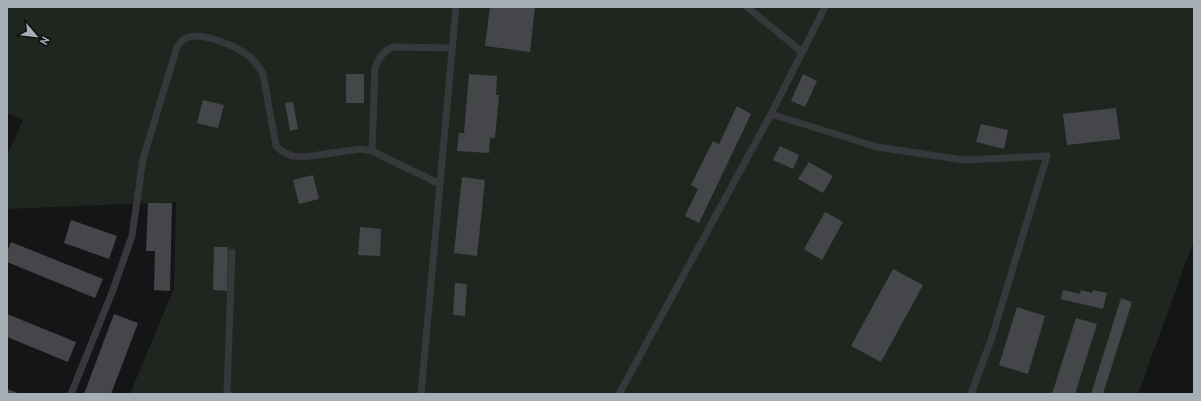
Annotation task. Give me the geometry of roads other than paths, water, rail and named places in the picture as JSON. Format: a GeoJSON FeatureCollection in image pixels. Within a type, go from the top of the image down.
{"type":"FeatureCollection","features":[{"type":"Feature","properties":{"kind":"lane"},"geometry":{"type":"LineString","coordinates":[[421,394],[456,7]]}},
{"type":"Feature","properties":{"kind":"lane"},"geometry":{"type":"LineString","coordinates":[[747,7],[802,52]]}},
{"type":"Feature","properties":{"kind":"lane"},"geometry":{"type":"LineString","coordinates":[[619,394],[771,114],[825,7]]}},
{"type":"Feature","properties":{"kind":"lane"},"geometry":{"type":"LineString","coordinates":[[71,394],[113,290],[132,236],[143,159],[177,47],[182,41],[190,37],[203,37],[225,43],[249,56],[259,66],[263,74],[276,146],[282,151],[292,156],[304,157],[360,149],[372,151],[440,184]]}},
{"type":"Feature","properties":{"kind":"lane"},"geometry":{"type":"LineString","coordinates":[[372,151],[375,68],[378,60],[387,50],[393,47],[452,48]]}},
{"type":"Feature","properties":{"kind":"lane"},"geometry":{"type":"LineString","coordinates":[[771,114],[877,147],[964,160],[1047,156],[991,340],[971,394]]}},
{"type":"Feature","properties":{"kind":"lane"},"geometry":{"type":"LineString","coordinates":[[227,394],[232,252]]}}]}
